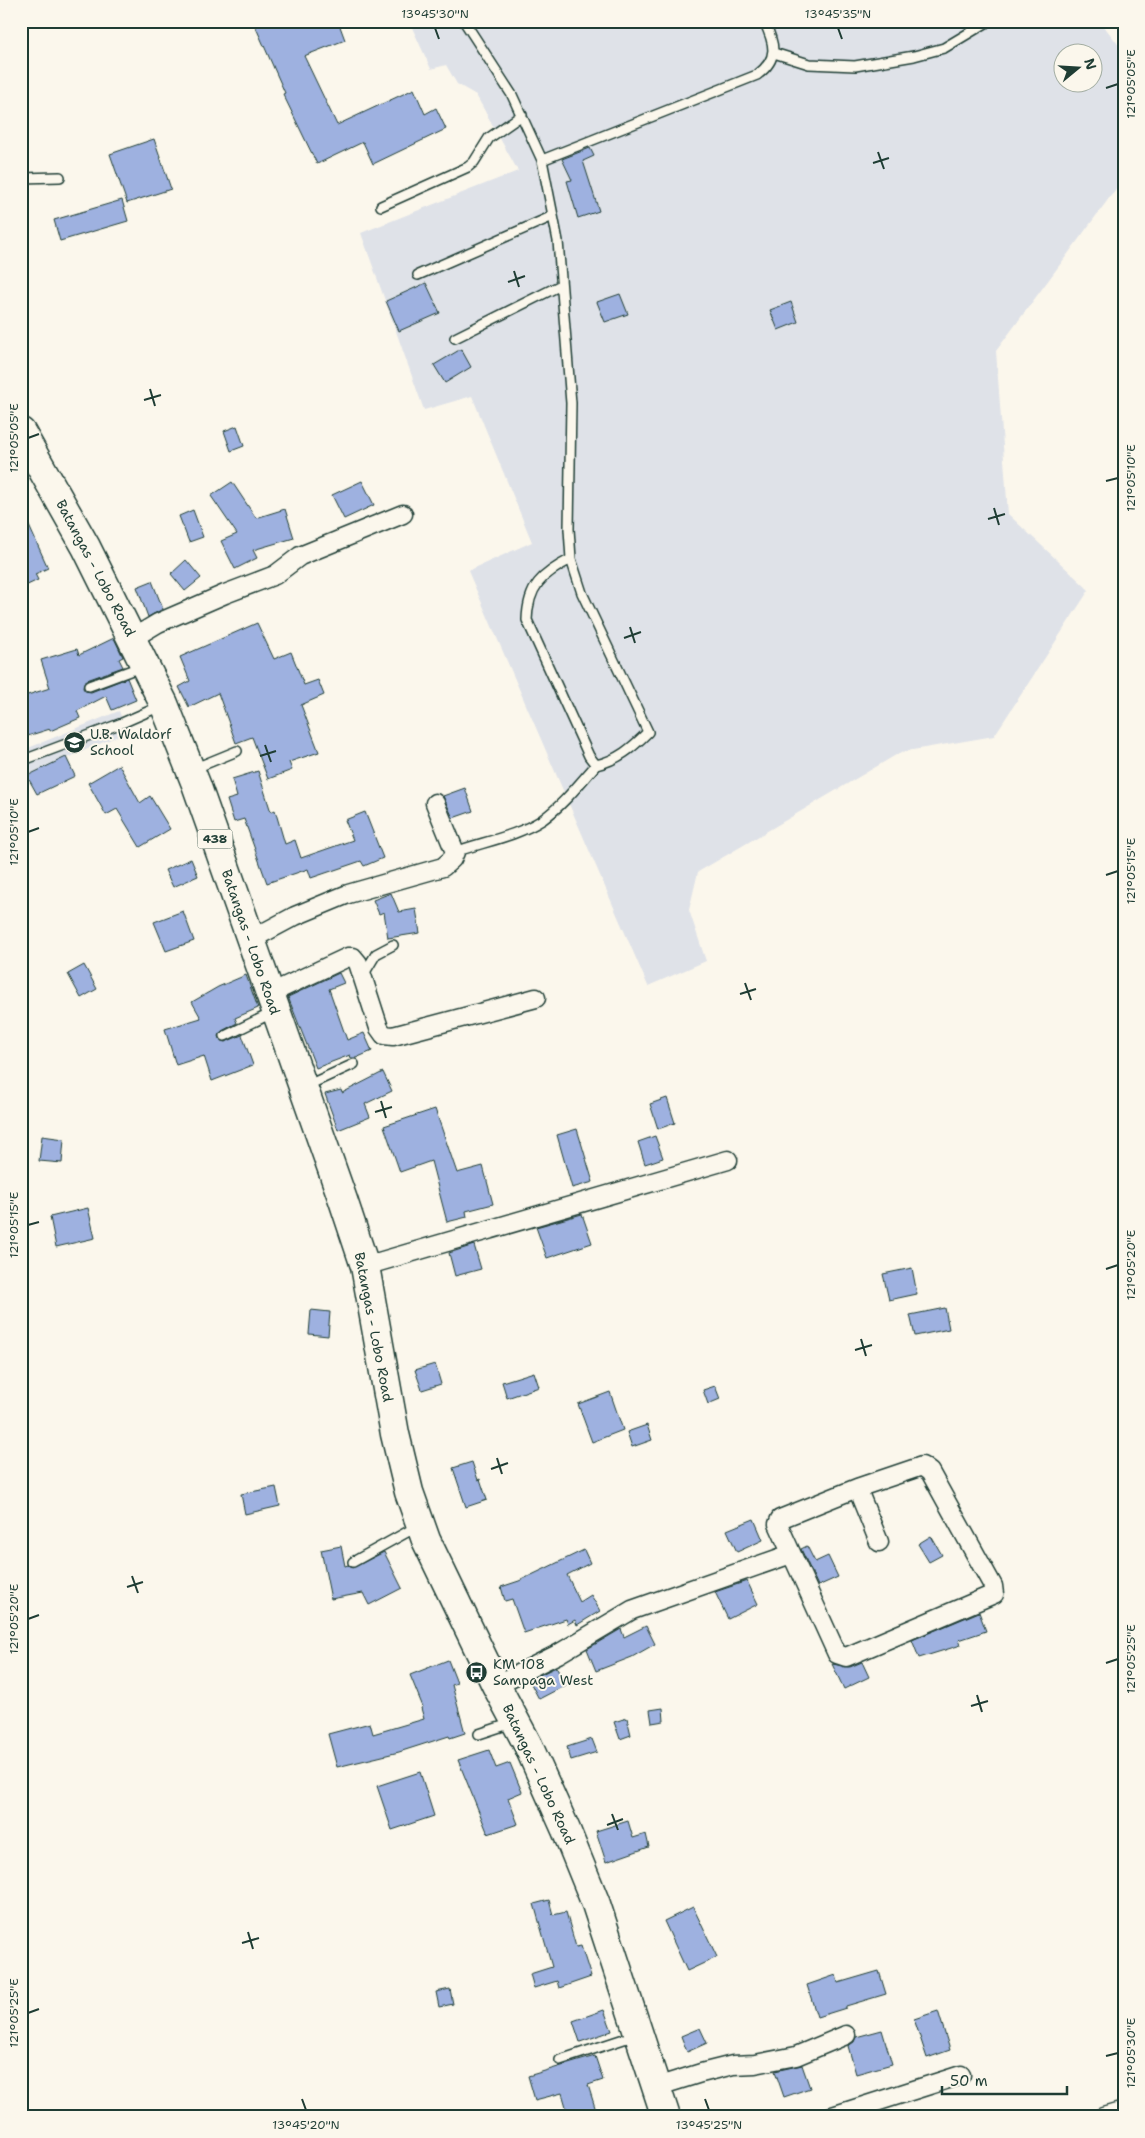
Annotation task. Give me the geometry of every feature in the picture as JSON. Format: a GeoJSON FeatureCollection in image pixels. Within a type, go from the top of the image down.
{"type":"FeatureCollection","features":[{"type":"Feature","properties":{"kind":"main road","name":"Batangas - Lobo Road"},"geometry":{"type":"LineString","coordinates":[[21,432],[86,547],[133,638],[164,704],[190,770],[365,1266],[395,1434],[409,1492],[426,1540],[496,1685],[528,1745],[592,1894],[666,2117]]}},
{"type":"Feature","properties":{"kind":"street"},"geometry":{"type":"LineString","coordinates":[[133,638],[183,612],[275,575],[300,556],[402,514]]}},
{"type":"Feature","properties":{"kind":"street"},"geometry":{"type":"LineString","coordinates":[[250,940],[295,916],[348,894],[444,867],[452,859],[455,852],[435,803]]}},
{"type":"Feature","properties":{"kind":"street"},"geometry":{"type":"LineString","coordinates":[[272,1002],[348,958],[354,957],[358,963],[379,1028],[384,1035],[393,1036],[536,998]]}},
{"type":"Feature","properties":{"kind":"street"},"geometry":{"type":"LineString","coordinates":[[365,1266],[728,1160]]}},
{"type":"Feature","properties":{"kind":"street"},"geometry":{"type":"LineString","coordinates":[[922,1466],[930,1472],[993,1586],[994,1594],[846,1657],[838,1654],[791,1554],[778,1524],[780,1519],[856,1488],[922,1466]]}},
{"type":"Feature","properties":{"kind":"street"},"geometry":{"type":"LineString","coordinates":[[856,1488],[879,1542]]}},
{"type":"Feature","properties":{"kind":"street"},"geometry":{"type":"LineString","coordinates":[[496,1685],[558,1654],[632,1610],[791,1554]]}},
{"type":"Feature","properties":{"kind":"street"},"geometry":{"type":"LineString","coordinates":[[656,2087],[725,2067],[796,2056],[846,2034]]}},
{"type":"Feature","properties":{"kind":"street"},"geometry":{"type":"LineString","coordinates":[[829,2117],[961,2075]]}},
{"type":"Feature","properties":{"kind":"street"},"geometry":{"type":"LineString","coordinates":[[1103,2117],[1124,2111]]}},
{"type":"Feature","properties":{"kind":"lane"},"geometry":{"type":"LineString","coordinates":[[455,852],[516,832],[540,821],[560,805],[596,765],[607,763],[628,752],[648,732],[582,593],[572,559],[569,529],[571,403],[558,241],[542,160],[512,95],[464,21]]}},
{"type":"Feature","properties":{"kind":"lane"},"geometry":{"type":"LineString","coordinates":[[542,160],[756,75],[769,66],[774,53],[764,21]]}},
{"type":"Feature","properties":{"kind":"lane"},"geometry":{"type":"LineString","coordinates":[[774,53],[809,64],[855,66],[914,56],[944,48],[989,21]]}},
{"type":"Feature","properties":{"kind":"lane"},"geometry":{"type":"LineString","coordinates":[[381,206],[468,167],[474,162],[489,138],[522,115]]}},
{"type":"Feature","properties":{"kind":"lane"},"geometry":{"type":"LineString","coordinates":[[21,178],[60,177]]}},
{"type":"Feature","properties":{"kind":"lane"},"geometry":{"type":"LineString","coordinates":[[418,275],[553,216]]}},
{"type":"Feature","properties":{"kind":"lane"},"geometry":{"type":"LineString","coordinates":[[456,338],[561,285]]}},
{"type":"Feature","properties":{"kind":"lane"},"geometry":{"type":"LineString","coordinates":[[572,559],[552,569],[536,583],[528,604],[527,620],[589,756],[596,765]]}},
{"type":"Feature","properties":{"kind":"lane"},"geometry":{"type":"LineString","coordinates":[[89,686],[146,665]]}},
{"type":"Feature","properties":{"kind":"lane"},"geometry":{"type":"LineString","coordinates":[[21,761],[118,725],[164,704]]}},
{"type":"Feature","properties":{"kind":"lane"},"geometry":{"type":"LineString","coordinates":[[190,770],[237,751]]}},
{"type":"Feature","properties":{"kind":"lane"},"geometry":{"type":"LineString","coordinates":[[361,972],[368,969],[376,954],[393,945]]}},
{"type":"Feature","properties":{"kind":"lane"},"geometry":{"type":"LineString","coordinates":[[225,1036],[272,1002]]}},
{"type":"Feature","properties":{"kind":"lane"},"geometry":{"type":"LineString","coordinates":[[303,1087],[354,1064]]}},
{"type":"Feature","properties":{"kind":"lane"},"geometry":{"type":"LineString","coordinates":[[352,1562],[421,1525]]}},
{"type":"Feature","properties":{"kind":"lane"},"geometry":{"type":"LineString","coordinates":[[479,1734],[516,1722]]}},
{"type":"Feature","properties":{"kind":"lane"},"geometry":{"type":"LineString","coordinates":[[560,2060],[639,2034]]}},
{"type":"Feature","properties":{"kind":"shaded area"},"geometry":{"type":"Polygon","coordinates":[[[409,21],[1100,21],[1124,52],[1124,178],[996,351],[1008,514],[1089,590],[994,736],[901,752],[698,872],[689,910],[706,961],[648,986],[468,571],[532,542],[472,396],[424,410],[361,233],[518,171],[476,95],[457,84],[446,65],[431,69],[409,21]]]}},
{"type":"Feature","properties":{"kind":"shaded area","name":"U.B. Waldorf School"},"geometry":{"type":"Polygon","coordinates":[[[119,711],[127,732],[21,778],[21,751],[119,711]]]}},
{"type":"Feature","properties":{"kind":"building"},"geometry":{"type":"Polygon","coordinates":[[[253,21],[338,21],[345,40],[304,56],[337,125],[414,89],[425,114],[436,108],[446,129],[373,164],[363,142],[317,164],[283,94],[285,93],[253,21]]]}},
{"type":"Feature","properties":{"kind":"building"},"geometry":{"type":"Polygon","coordinates":[[[154,139],[171,189],[127,203],[110,154],[154,139]]]}},
{"type":"Feature","properties":{"kind":"building"},"geometry":{"type":"Polygon","coordinates":[[[590,148],[594,156],[583,161],[599,211],[578,218],[567,181],[572,180],[562,159],[590,148]]]}},
{"type":"Feature","properties":{"kind":"building"},"geometry":{"type":"Polygon","coordinates":[[[122,200],[128,221],[60,241],[54,220],[122,200]]]}},
{"type":"Feature","properties":{"kind":"building"},"geometry":{"type":"Polygon","coordinates":[[[426,283],[440,313],[399,331],[386,301],[426,283]]]}},
{"type":"Feature","properties":{"kind":"building"},"geometry":{"type":"Polygon","coordinates":[[[620,294],[628,314],[605,322],[597,302],[620,294]]]}},
{"type":"Feature","properties":{"kind":"building"},"geometry":{"type":"Polygon","coordinates":[[[791,302],[798,322],[778,330],[770,310],[791,302]]]}},
{"type":"Feature","properties":{"kind":"building"},"geometry":{"type":"Polygon","coordinates":[[[461,349],[471,367],[445,383],[434,365],[461,349]]]}},
{"type":"Feature","properties":{"kind":"building"},"geometry":{"type":"Polygon","coordinates":[[[237,426],[244,446],[231,451],[224,431],[237,426]]]}},
{"type":"Feature","properties":{"kind":"building"},"geometry":{"type":"Polygon","coordinates":[[[362,481],[374,505],[344,519],[332,495],[362,481]]]}},
{"type":"Feature","properties":{"kind":"building"},"geometry":{"type":"Polygon","coordinates":[[[232,482],[256,518],[285,509],[294,538],[253,550],[257,558],[235,569],[221,541],[237,534],[211,496],[232,482]]]}},
{"type":"Feature","properties":{"kind":"building"},"geometry":{"type":"Polygon","coordinates":[[[21,508],[48,568],[35,574],[38,580],[21,588],[21,508]]]}},
{"type":"Feature","properties":{"kind":"building"},"geometry":{"type":"Polygon","coordinates":[[[193,510],[203,537],[189,542],[179,516],[193,510]]]}},
{"type":"Feature","properties":{"kind":"building"},"geometry":{"type":"Polygon","coordinates":[[[186,560],[201,578],[185,591],[171,574],[186,560]]]}},
{"type":"Feature","properties":{"kind":"building"},"geometry":{"type":"Polygon","coordinates":[[[152,581],[163,609],[148,617],[137,587],[152,581]]]}},
{"type":"Feature","properties":{"kind":"building"},"geometry":{"type":"Polygon","coordinates":[[[257,623],[274,659],[291,652],[304,685],[318,680],[324,695],[301,705],[319,752],[289,762],[292,770],[268,779],[252,737],[236,743],[218,693],[189,707],[179,687],[190,681],[180,657],[257,623]]]}},
{"type":"Feature","properties":{"kind":"building"},"geometry":{"type":"Polygon","coordinates":[[[114,638],[123,657],[119,659],[123,667],[87,680],[84,682],[83,688],[85,691],[91,692],[127,678],[136,700],[112,710],[106,696],[77,711],[80,718],[50,731],[50,729],[21,738],[21,697],[50,688],[41,660],[77,649],[79,655],[114,638]]]}},
{"type":"Feature","properties":{"kind":"building"},"geometry":{"type":"Polygon","coordinates":[[[66,757],[75,776],[37,794],[27,776],[66,757]]]}},
{"type":"Feature","properties":{"kind":"building"},"geometry":{"type":"Polygon","coordinates":[[[119,765],[140,803],[150,796],[170,829],[140,847],[117,809],[106,815],[88,783],[119,765]]]}},
{"type":"Feature","properties":{"kind":"building"},"geometry":{"type":"Polygon","coordinates":[[[258,771],[271,812],[275,810],[285,844],[295,840],[301,858],[353,840],[345,820],[365,812],[383,858],[364,866],[361,861],[311,878],[308,869],[267,883],[244,819],[234,822],[227,800],[237,797],[232,779],[258,771]]]}},
{"type":"Feature","properties":{"kind":"building"},"geometry":{"type":"Polygon","coordinates":[[[465,788],[473,811],[453,818],[443,796],[465,788]]]}},
{"type":"Feature","properties":{"kind":"building"},"geometry":{"type":"Polygon","coordinates":[[[191,859],[198,876],[173,887],[165,870],[191,859]]]}},
{"type":"Feature","properties":{"kind":"building"},"geometry":{"type":"Polygon","coordinates":[[[391,893],[399,912],[416,909],[420,933],[388,938],[384,912],[379,914],[373,900],[391,893]]]}},
{"type":"Feature","properties":{"kind":"building"},"geometry":{"type":"Polygon","coordinates":[[[183,911],[194,941],[166,951],[154,922],[183,911]]]}},
{"type":"Feature","properties":{"kind":"building"},"geometry":{"type":"Polygon","coordinates":[[[84,965],[97,989],[81,998],[68,974],[84,965]]]}},
{"type":"Feature","properties":{"kind":"building"},"geometry":{"type":"Polygon","coordinates":[[[339,973],[344,983],[329,989],[347,1040],[364,1033],[372,1051],[356,1058],[351,1058],[350,1055],[316,1068],[288,997],[339,973]]]}},
{"type":"Feature","properties":{"kind":"building"},"geometry":{"type":"Polygon","coordinates":[[[246,975],[258,1008],[235,1018],[237,1023],[222,1031],[219,1036],[221,1041],[225,1042],[242,1035],[253,1065],[212,1081],[204,1056],[176,1065],[165,1029],[201,1018],[192,1002],[218,987],[246,975]]]}},
{"type":"Feature","properties":{"kind":"building"},"geometry":{"type":"Polygon","coordinates":[[[383,1072],[392,1091],[365,1104],[370,1117],[338,1130],[325,1094],[341,1090],[342,1093],[383,1072]]]}},
{"type":"Feature","properties":{"kind":"building"},"geometry":{"type":"Polygon","coordinates":[[[667,1098],[675,1123],[658,1129],[650,1104],[667,1098]]]}},
{"type":"Feature","properties":{"kind":"building"},"geometry":{"type":"Polygon","coordinates":[[[435,1109],[457,1173],[483,1166],[493,1204],[466,1211],[467,1217],[447,1222],[431,1161],[400,1172],[384,1126],[435,1109]]]}},
{"type":"Feature","properties":{"kind":"building"},"geometry":{"type":"Polygon","coordinates":[[[577,1129],[593,1182],[572,1188],[557,1135],[577,1129]]]}},
{"type":"Feature","properties":{"kind":"building"},"geometry":{"type":"Polygon","coordinates":[[[42,1136],[64,1139],[62,1163],[39,1161],[42,1136]]]}},
{"type":"Feature","properties":{"kind":"building"},"geometry":{"type":"Polygon","coordinates":[[[655,1136],[663,1158],[645,1164],[638,1142],[655,1136]]]}},
{"type":"Feature","properties":{"kind":"building"},"geometry":{"type":"Polygon","coordinates":[[[88,1208],[95,1238],[56,1247],[50,1217],[88,1208]]]}},
{"type":"Feature","properties":{"kind":"building"},"geometry":{"type":"Polygon","coordinates":[[[582,1214],[592,1243],[547,1258],[536,1227],[582,1214]]]}},
{"type":"Feature","properties":{"kind":"building"},"geometry":{"type":"Polygon","coordinates":[[[474,1245],[481,1269],[455,1276],[449,1253],[474,1245]]]}},
{"type":"Feature","properties":{"kind":"building"},"geometry":{"type":"Polygon","coordinates":[[[912,1268],[917,1294],[889,1300],[883,1274],[912,1268]]]}},
{"type":"Feature","properties":{"kind":"building"},"geometry":{"type":"Polygon","coordinates":[[[945,1308],[949,1329],[915,1336],[910,1315],[945,1308]]]}},
{"type":"Feature","properties":{"kind":"building"},"geometry":{"type":"Polygon","coordinates":[[[311,1310],[330,1312],[328,1336],[309,1334],[311,1310]]]}},
{"type":"Feature","properties":{"kind":"building"},"geometry":{"type":"Polygon","coordinates":[[[435,1364],[441,1384],[422,1390],[415,1370],[435,1364]]]}},
{"type":"Feature","properties":{"kind":"building"},"geometry":{"type":"Polygon","coordinates":[[[534,1372],[539,1387],[507,1398],[502,1382],[534,1372]]]}},
{"type":"Feature","properties":{"kind":"building"},"geometry":{"type":"Polygon","coordinates":[[[715,1386],[720,1399],[708,1404],[703,1390],[715,1386]]]}},
{"type":"Feature","properties":{"kind":"building"},"geometry":{"type":"Polygon","coordinates":[[[610,1392],[623,1430],[592,1442],[578,1404],[610,1392]]]}},
{"type":"Feature","properties":{"kind":"building"},"geometry":{"type":"Polygon","coordinates":[[[647,1425],[652,1440],[632,1447],[627,1432],[647,1425]]]}},
{"type":"Feature","properties":{"kind":"building"},"geometry":{"type":"Polygon","coordinates":[[[472,1462],[487,1500],[466,1507],[453,1468],[472,1462]]]}},
{"type":"Feature","properties":{"kind":"building"},"geometry":{"type":"Polygon","coordinates":[[[276,1487],[280,1506],[245,1514],[241,1494],[276,1487]]]}},
{"type":"Feature","properties":{"kind":"building"},"geometry":{"type":"Polygon","coordinates":[[[754,1519],[763,1540],[737,1552],[727,1530],[754,1519]]]}},
{"type":"Feature","properties":{"kind":"building"},"geometry":{"type":"Polygon","coordinates":[[[931,1536],[942,1555],[929,1562],[918,1544],[931,1536]]]}},
{"type":"Feature","properties":{"kind":"building"},"geometry":{"type":"Polygon","coordinates":[[[341,1546],[345,1566],[348,1565],[352,1568],[384,1552],[402,1588],[369,1605],[363,1593],[331,1599],[321,1550],[341,1546]]]}},
{"type":"Feature","properties":{"kind":"building"},"geometry":{"type":"Polygon","coordinates":[[[807,1546],[815,1562],[828,1556],[838,1577],[818,1586],[801,1549],[807,1546]]]}},
{"type":"Feature","properties":{"kind":"building"},"geometry":{"type":"Polygon","coordinates":[[[584,1550],[590,1563],[567,1575],[580,1602],[591,1595],[600,1611],[577,1625],[575,1620],[568,1624],[566,1619],[524,1633],[512,1599],[505,1601],[501,1587],[519,1581],[584,1550]]]}},
{"type":"Feature","properties":{"kind":"building"},"geometry":{"type":"Polygon","coordinates":[[[747,1581],[758,1604],[728,1619],[715,1592],[747,1581]]]}},
{"type":"Feature","properties":{"kind":"building"},"geometry":{"type":"Polygon","coordinates":[[[979,1612],[986,1631],[959,1640],[961,1645],[919,1658],[912,1640],[979,1612]]]}},
{"type":"Feature","properties":{"kind":"building"},"geometry":{"type":"Polygon","coordinates":[[[646,1626],[655,1644],[632,1657],[596,1671],[587,1649],[621,1629],[624,1637],[646,1626]]]}},
{"type":"Feature","properties":{"kind":"building"},"geometry":{"type":"Polygon","coordinates":[[[448,1660],[457,1683],[452,1685],[465,1733],[337,1767],[328,1734],[370,1723],[373,1734],[424,1719],[421,1708],[423,1707],[410,1675],[448,1660]]]}},
{"type":"Feature","properties":{"kind":"building"},"geometry":{"type":"Polygon","coordinates":[[[862,1662],[869,1677],[844,1689],[832,1664],[850,1667],[862,1662]]]}},
{"type":"Feature","properties":{"kind":"building"},"geometry":{"type":"Polygon","coordinates":[[[556,1667],[566,1685],[539,1699],[529,1680],[556,1667]]]}},
{"type":"Feature","properties":{"kind":"building"},"geometry":{"type":"Polygon","coordinates":[[[663,1708],[664,1721],[652,1723],[650,1710],[663,1708]]]}},
{"type":"Feature","properties":{"kind":"building"},"geometry":{"type":"Polygon","coordinates":[[[627,1718],[631,1735],[620,1739],[614,1722],[627,1718]]]}},
{"type":"Feature","properties":{"kind":"building"},"geometry":{"type":"Polygon","coordinates":[[[592,1739],[597,1752],[571,1760],[567,1747],[592,1739]]]}},
{"type":"Feature","properties":{"kind":"building"},"geometry":{"type":"Polygon","coordinates":[[[489,1750],[496,1768],[510,1763],[522,1792],[508,1798],[518,1824],[488,1834],[458,1760],[489,1750]]]}},
{"type":"Feature","properties":{"kind":"building"},"geometry":{"type":"Polygon","coordinates":[[[420,1772],[434,1816],[392,1830],[377,1786],[420,1772]]]}},
{"type":"Feature","properties":{"kind":"building"},"geometry":{"type":"Polygon","coordinates":[[[628,1821],[633,1838],[646,1834],[649,1847],[606,1862],[596,1831],[628,1821]]]}},
{"type":"Feature","properties":{"kind":"building"},"geometry":{"type":"Polygon","coordinates":[[[549,1900],[553,1915],[566,1912],[576,1947],[581,1946],[591,1977],[559,1988],[557,1981],[534,1988],[530,1974],[552,1967],[534,1904],[549,1900]]]}},
{"type":"Feature","properties":{"kind":"building"},"geometry":{"type":"Polygon","coordinates":[[[693,1907],[717,1957],[687,1971],[664,1921],[693,1907]]]}},
{"type":"Feature","properties":{"kind":"building"},"geometry":{"type":"Polygon","coordinates":[[[879,1971],[886,1994],[817,2017],[807,1985],[836,1975],[838,1983],[879,1971]]]}},
{"type":"Feature","properties":{"kind":"building"},"geometry":{"type":"Polygon","coordinates":[[[450,1989],[453,2004],[439,2007],[436,1992],[450,1989]]]}},
{"type":"Feature","properties":{"kind":"building"},"geometry":{"type":"Polygon","coordinates":[[[604,2010],[612,2031],[580,2042],[573,2021],[604,2010]]]}},
{"type":"Feature","properties":{"kind":"building"},"geometry":{"type":"Polygon","coordinates":[[[938,2011],[950,2050],[927,2058],[914,2019],[938,2011]]]}},
{"type":"Feature","properties":{"kind":"building"},"geometry":{"type":"Polygon","coordinates":[[[700,2028],[707,2043],[687,2052],[681,2036],[700,2028]]]}},
{"type":"Feature","properties":{"kind":"building"},"geometry":{"type":"Polygon","coordinates":[[[882,2030],[892,2064],[856,2074],[848,2046],[854,2042],[856,2037],[882,2030]]]}},
{"type":"Feature","properties":{"kind":"building"},"geometry":{"type":"Polygon","coordinates":[[[595,2056],[603,2080],[588,2085],[598,2117],[569,2117],[562,2093],[535,2100],[528,2076],[595,2056]]]}},
{"type":"Feature","properties":{"kind":"building"},"geometry":{"type":"Polygon","coordinates":[[[802,2065],[810,2088],[784,2097],[775,2071],[802,2065]]]}},
{"type":"Feature","properties":{"kind":"waterway"},"geometry":{"type":"LineString","coordinates":[[1120,21],[1124,24]]}},
{"type":"Feature","properties":{"kind":"place","name":"U.B. Waldorf School"},"geometry":{"type":"Point","coordinates":[74,742]}},
{"type":"Feature","properties":{"kind":"place","name":"KM 108 Sampaga West"},"geometry":{"type":"Point","coordinates":[477,1672]}}]}
